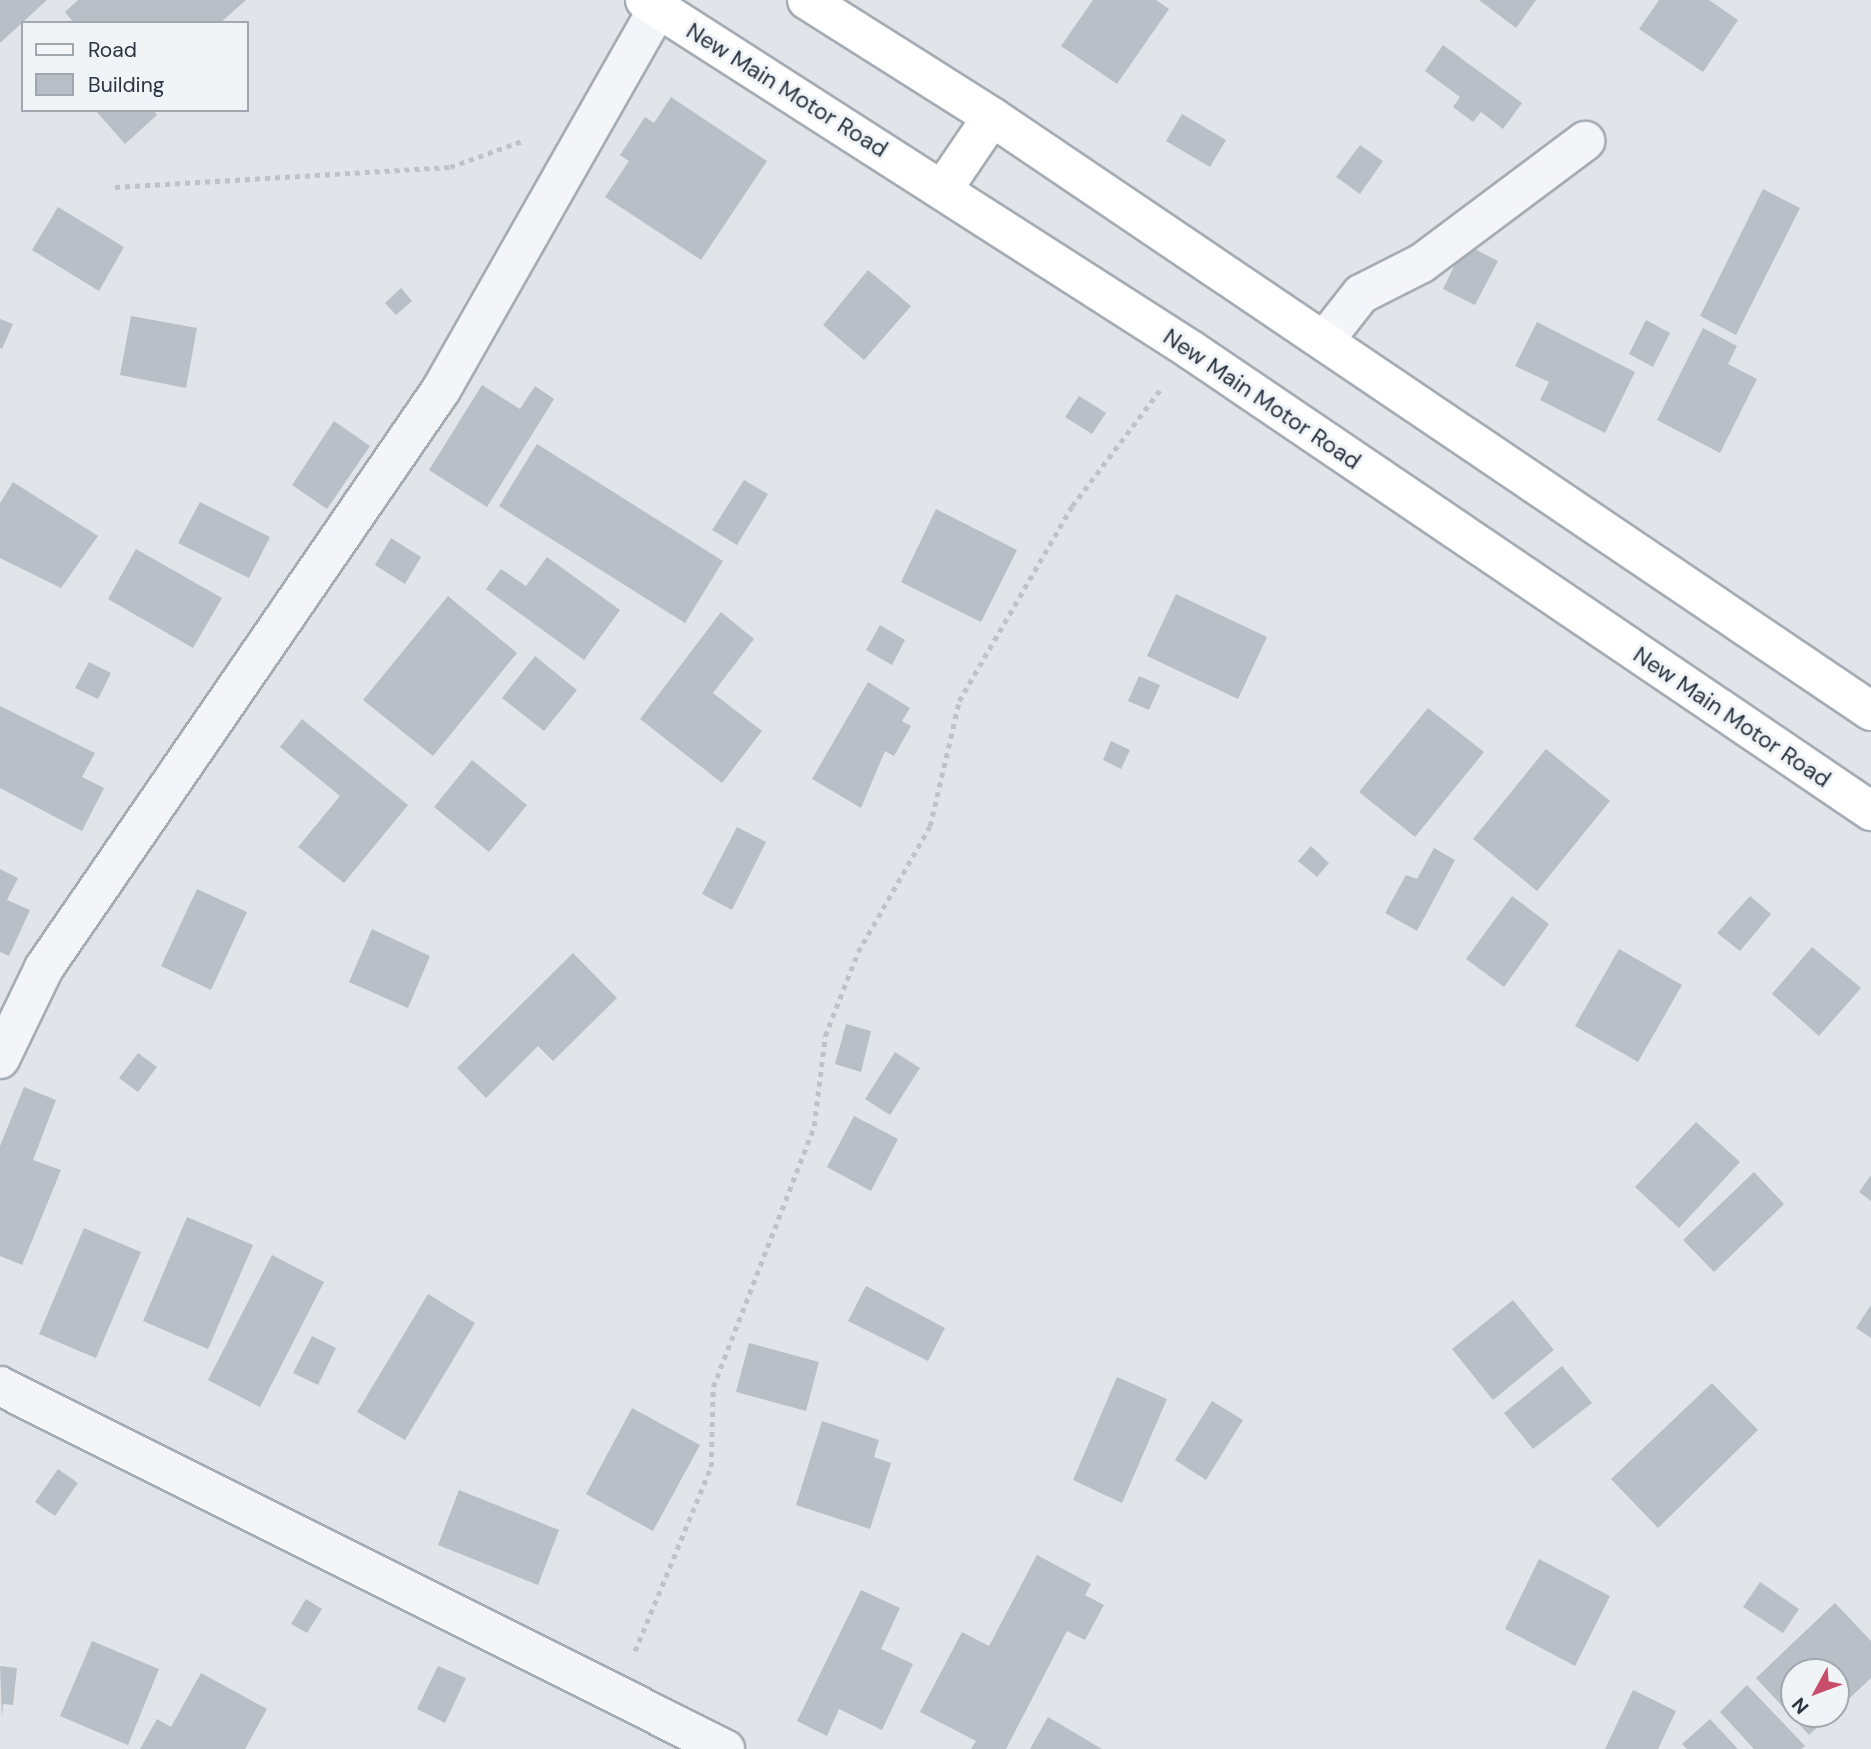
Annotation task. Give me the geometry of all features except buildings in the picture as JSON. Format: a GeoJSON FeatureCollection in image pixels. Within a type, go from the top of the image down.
{"type":"FeatureCollection","features":[{"type":"Feature","properties":{"kind":"highway"},"geometry":{"type":"LineString","coordinates":[[807,0],[992,117],[1871,711]]}},
{"type":"Feature","properties":{"kind":"highway","name":"New Main Motor Road"},"geometry":{"type":"LineString","coordinates":[[651,4],[1191,350],[1871,811]]}},
{"type":"Feature","properties":{"kind":"highway"},"geometry":{"type":"LineString","coordinates":[[943,189],[992,117]]}},
{"type":"Feature","properties":{"kind":"street"},"geometry":{"type":"LineString","coordinates":[[0,1059],[44,968],[441,390],[596,116],[651,4]]}},
{"type":"Feature","properties":{"kind":"street"},"geometry":{"type":"LineString","coordinates":[[1324,341],[1361,294],[1422,263],[1585,141]]}},
{"type":"Feature","properties":{"kind":"street"},"geometry":{"type":"LineString","coordinates":[[0,1386],[618,1690],[725,1749]]}},
{"type":"Feature","properties":{"kind":"path"},"geometry":{"type":"LineString","coordinates":[[115,187],[450,167],[596,116]]}},
{"type":"Feature","properties":{"kind":"path"},"geometry":{"type":"LineString","coordinates":[[618,1690],[711,1466],[713,1387],[814,1126],[825,1036],[858,952],[930,826],[959,701],[1072,506],[1191,350]]}}]}
